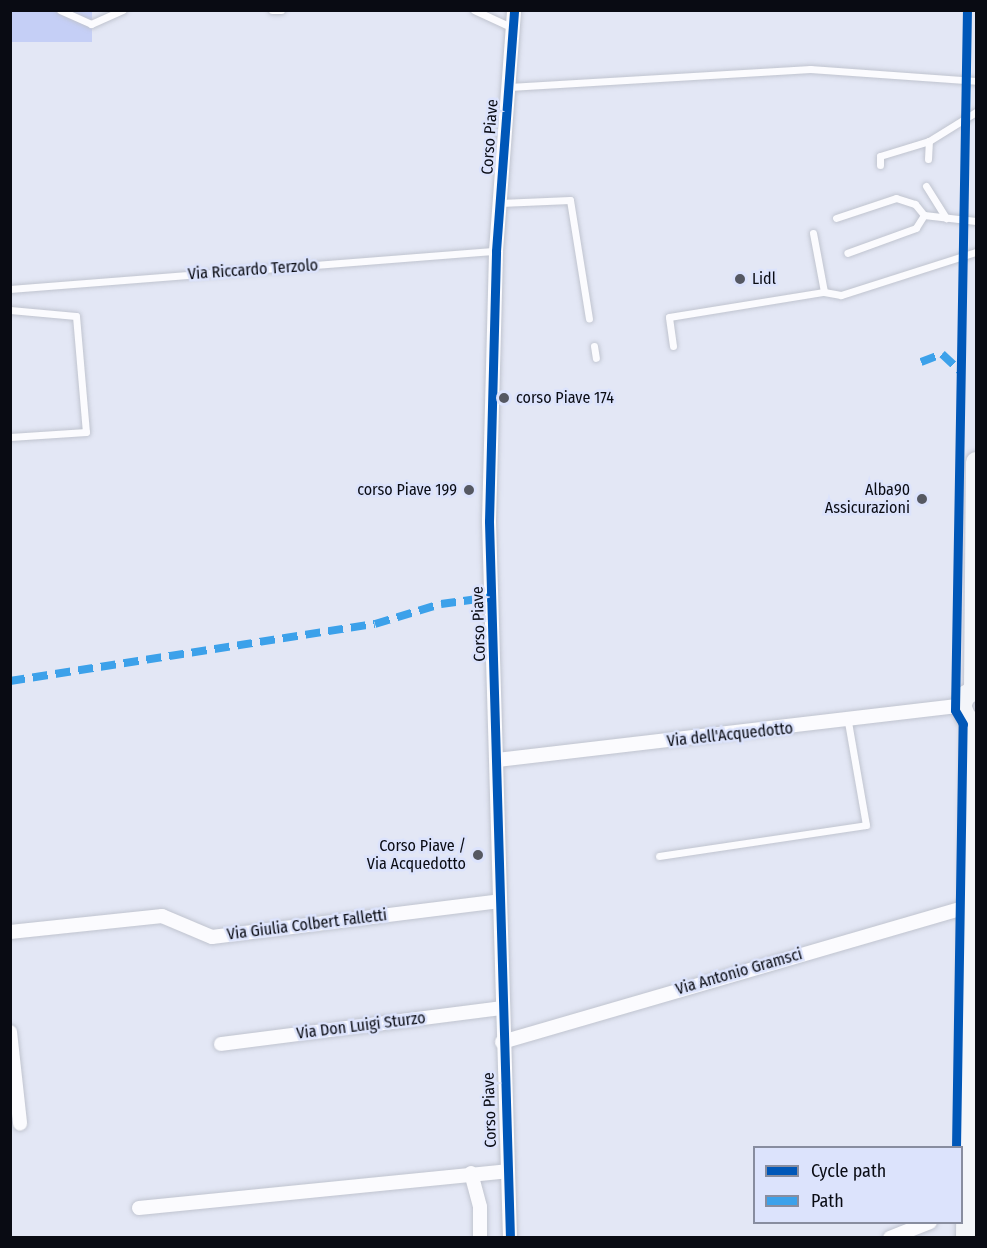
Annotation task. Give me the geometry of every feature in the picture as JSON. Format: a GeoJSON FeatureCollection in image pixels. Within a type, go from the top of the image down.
{"type":"FeatureCollection","features":[{"type":"Feature","properties":{"kind":"main road"},"geometry":{"type":"LineString","coordinates":[[966,1238],[964,1209],[972,904],[970,717],[975,689],[976,462]]}},
{"type":"Feature","properties":{"kind":"street","name":"Corso Piave"},"geometry":{"type":"LineString","coordinates":[[510,1238],[502,1042],[498,760],[489,521],[496,251],[514,10]]}},
{"type":"Feature","properties":{"kind":"street","name":"Via dell'Acquedotto"},"geometry":{"type":"LineString","coordinates":[[498,760],[848,722],[970,717]]}},
{"type":"Feature","properties":{"kind":"street","name":"Via Giulia Colbert Falletti"},"geometry":{"type":"LineString","coordinates":[[10,932],[162,916],[212,937],[500,901]]}},
{"type":"Feature","properties":{"kind":"street","name":"Via Antonio Gramsci"},"geometry":{"type":"LineString","coordinates":[[502,1042],[972,904]]}},
{"type":"Feature","properties":{"kind":"street","name":"Via Don Luigi Sturzo"},"geometry":{"type":"LineString","coordinates":[[221,1044],[502,1008]]}},
{"type":"Feature","properties":{"kind":"street"},"geometry":{"type":"LineString","coordinates":[[10,1032],[20,1124]]}},
{"type":"Feature","properties":{"kind":"street"},"geometry":{"type":"LineString","coordinates":[[138,1208],[507,1171]]}},
{"type":"Feature","properties":{"kind":"street"},"geometry":{"type":"LineString","coordinates":[[471,1173],[480,1207],[480,1238]]}},
{"type":"Feature","properties":{"kind":"street"},"geometry":{"type":"LineString","coordinates":[[890,1238],[925,1224]]}},
{"type":"Feature","properties":{"kind":"lane"},"geometry":{"type":"LineString","coordinates":[[60,10],[91,24],[123,10]]}},
{"type":"Feature","properties":{"kind":"lane"},"geometry":{"type":"LineString","coordinates":[[272,10],[281,10]]}},
{"type":"Feature","properties":{"kind":"lane"},"geometry":{"type":"LineString","coordinates":[[474,10],[513,28]]}},
{"type":"Feature","properties":{"kind":"lane","name":"Corso Piave"},"geometry":{"type":"LineString","coordinates":[[509,87],[810,69],[976,81]]}},
{"type":"Feature","properties":{"kind":"lane"},"geometry":{"type":"LineString","coordinates":[[880,165],[880,156],[929,141],[976,112]]}},
{"type":"Feature","properties":{"kind":"lane"},"geometry":{"type":"LineString","coordinates":[[928,159],[929,141]]}},
{"type":"Feature","properties":{"kind":"lane"},"geometry":{"type":"LineString","coordinates":[[926,186],[946,218]]}},
{"type":"Feature","properties":{"kind":"lane"},"geometry":{"type":"LineString","coordinates":[[887,191],[896,198],[915,204],[924,215],[976,221]]}},
{"type":"Feature","properties":{"kind":"lane"},"geometry":{"type":"LineString","coordinates":[[836,218],[896,198]]}},
{"type":"Feature","properties":{"kind":"lane"},"geometry":{"type":"LineString","coordinates":[[500,203],[570,200],[589,318]]}},
{"type":"Feature","properties":{"kind":"lane"},"geometry":{"type":"LineString","coordinates":[[847,253],[916,228],[924,215]]}},
{"type":"Feature","properties":{"kind":"lane"},"geometry":{"type":"LineString","coordinates":[[813,233],[824,292]]}},
{"type":"Feature","properties":{"kind":"lane","name":"Via Riccardo Terzolo"},"geometry":{"type":"LineString","coordinates":[[10,289],[496,251]]}},
{"type":"Feature","properties":{"kind":"lane"},"geometry":{"type":"LineString","coordinates":[[673,346],[669,317],[824,292],[859,291],[976,252]]}},
{"type":"Feature","properties":{"kind":"lane"},"geometry":{"type":"LineString","coordinates":[[10,310],[76,316],[86,432],[10,437]]}},
{"type":"Feature","properties":{"kind":"lane"},"geometry":{"type":"LineString","coordinates":[[594,345],[596,358]]}},
{"type":"Feature","properties":{"kind":"lane"},"geometry":{"type":"LineString","coordinates":[[659,856],[866,825],[848,722]]}},
{"type":"Feature","properties":{"kind":"shaded area"},"geometry":{"type":"Polygon","coordinates":[[[10,11],[92,11],[92,42],[10,42],[10,11]]]}},
{"type":"Feature","properties":{"kind":"marked path"},"geometry":{"type":"LineString","coordinates":[[921,362],[942,354],[961,372]]}},
{"type":"Feature","properties":{"kind":"marked path"},"geometry":{"type":"LineString","coordinates":[[10,681],[375,624],[441,604],[493,597]]}},
{"type":"Feature","properties":{"kind":"cycle path"},"geometry":{"type":"LineString","coordinates":[[510,1238],[489,521],[496,251],[514,10]]}},
{"type":"Feature","properties":{"kind":"cycle path"},"geometry":{"type":"LineString","coordinates":[[956,1146],[963,724],[955,710],[967,10]]}},
{"type":"Feature","properties":{"kind":"place","name":"Lidl"},"geometry":{"type":"Point","coordinates":[740,279]}},
{"type":"Feature","properties":{"kind":"place","name":"corso Piave 174"},"geometry":{"type":"Point","coordinates":[504,398]}},
{"type":"Feature","properties":{"kind":"place","name":"corso Piave 199"},"geometry":{"type":"Point","coordinates":[469,490]}},
{"type":"Feature","properties":{"kind":"place","name":"Alba90 Assicurazioni"},"geometry":{"type":"Point","coordinates":[922,499]}},
{"type":"Feature","properties":{"kind":"place","name":"Corso Piave / Via Acquedotto"},"geometry":{"type":"Point","coordinates":[478,855]}}]}
